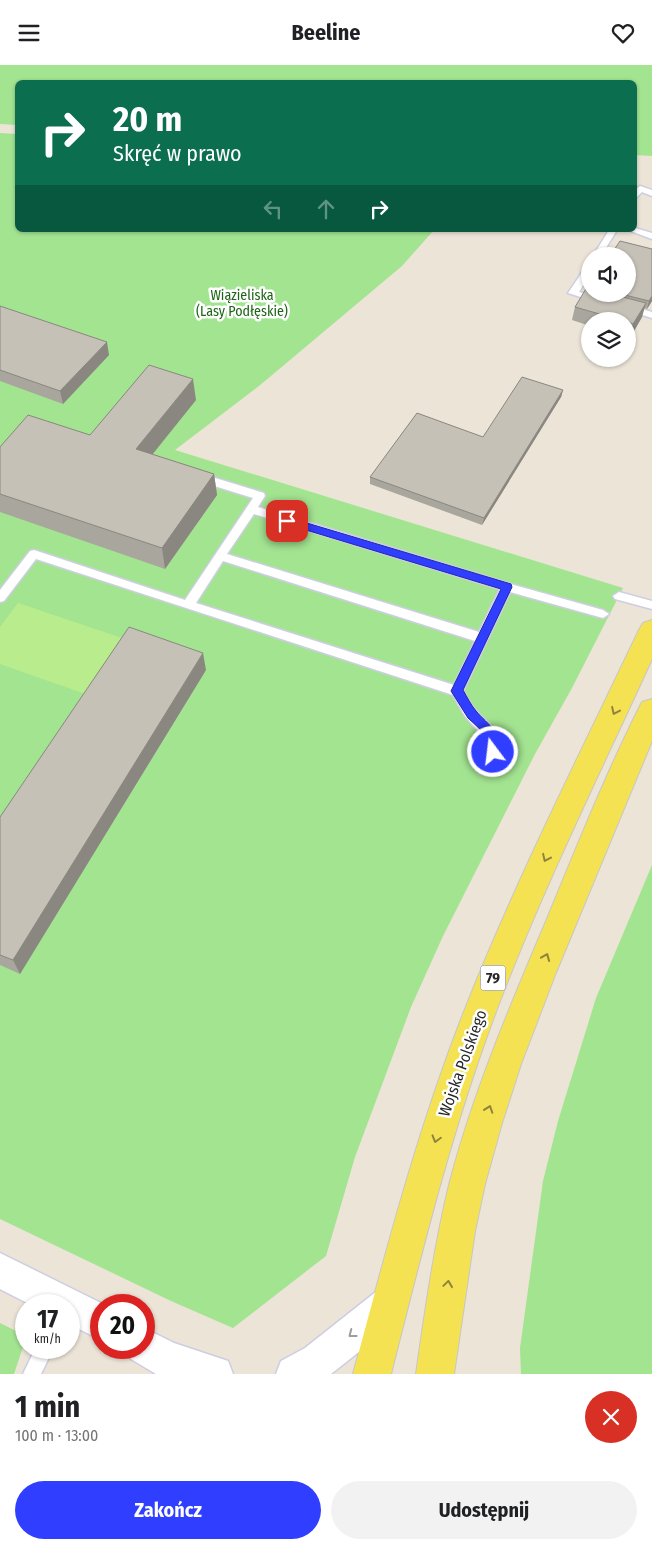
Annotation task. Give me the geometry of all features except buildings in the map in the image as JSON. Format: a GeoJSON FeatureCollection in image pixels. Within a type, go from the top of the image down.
{"type":"FeatureCollection","features":[{"type":"Feature","properties":{"kind":"main road","name":"Wojska Polskiego"},"geometry":{"type":"LineString","coordinates":[[372,1374],[442,1120],[460,1065],[495,972],[652,629]]}},
{"type":"Feature","properties":{"kind":"main road"},"geometry":{"type":"LineString","coordinates":[[443,1357],[455,1242],[467,1184],[485,1121],[524,1010],[577,881],[652,710]]}},
{"type":"Feature","properties":{"kind":"street"},"geometry":{"type":"LineString","coordinates":[[0,1270],[47,1294]]}},
{"type":"Feature","properties":{"kind":"street"},"geometry":{"type":"LineString","coordinates":[[294,1374],[318,1361],[390,1304]]}},
{"type":"Feature","properties":{"kind":"street"},"geometry":{"type":"LineString","coordinates":[[166,1359],[215,1374]]}},
{"type":"Feature","properties":{"kind":"lane"},"geometry":{"type":"LineString","coordinates":[[637,193],[640,189],[652,193]]}},
{"type":"Feature","properties":{"kind":"lane"},"geometry":{"type":"LineString","coordinates":[[603,247],[612,232]]}},
{"type":"Feature","properties":{"kind":"lane"},"geometry":{"type":"LineString","coordinates":[[637,232],[652,236]]}},
{"type":"Feature","properties":{"kind":"lane"},"geometry":{"type":"LineString","coordinates":[[581,281],[573,293],[581,295]]}},
{"type":"Feature","properties":{"kind":"lane"},"geometry":{"type":"LineString","coordinates":[[606,302],[652,315]]}},
{"type":"Feature","properties":{"kind":"lane"},"geometry":{"type":"LineString","coordinates":[[188,473],[260,496],[188,605]]}},
{"type":"Feature","properties":{"kind":"lane"},"geometry":{"type":"LineString","coordinates":[[250,509],[507,587],[602,613]]}},
{"type":"Feature","properties":{"kind":"lane"},"geometry":{"type":"LineString","coordinates":[[0,598],[34,554],[457,691],[472,715],[486,727],[494,742],[493,752],[484,769]]}},
{"type":"Feature","properties":{"kind":"lane"},"geometry":{"type":"LineString","coordinates":[[220,556],[482,638]]}},
{"type":"Feature","properties":{"kind":"lane"},"geometry":{"type":"LineString","coordinates":[[457,691],[507,587]]}},
{"type":"Feature","properties":{"kind":"lane"},"geometry":{"type":"LineString","coordinates":[[619,596],[652,605]]}},
{"type":"Feature","properties":{"kind":"lane"},"geometry":{"type":"LineString","coordinates":[[32,1374],[40,1359]]}},
{"type":"Feature","properties":{"kind":"green space"},"geometry":{"type":"Polygon","coordinates":[[[0,65],[652,65],[652,156],[637,155],[637,80],[15,80],[15,125],[0,124],[0,65]]]}},
{"type":"Feature","properties":{"kind":"green space","name":"Wiązieliska (Lasy Podłęskie)"},"geometry":{"type":"Polygon","coordinates":[[[0,133],[15,134],[15,232],[432,232],[402,266],[259,386],[175,450],[623,588],[572,688],[535,754],[443,936],[411,1007],[355,1157],[326,1256],[233,1328],[171,1301],[0,1219],[0,133]]]}},
{"type":"Feature","properties":{"kind":"green space"},"geometry":{"type":"Polygon","coordinates":[[[18,603],[125,639],[88,695],[0,664],[0,627],[18,603]]]}},
{"type":"Feature","properties":{"kind":"green space"},"geometry":{"type":"Polygon","coordinates":[[[652,865],[652,1374],[521,1374],[520,1348],[543,1181],[558,1121],[596,998],[652,865]]]}},
{"type":"Feature","properties":{"kind":"green space"},"geometry":{"type":"Polygon","coordinates":[[[0,1323],[15,1330],[15,1359],[19,1359],[14,1374],[0,1374],[0,1323]]]}},
{"type":"Feature","properties":{"kind":"route"},"geometry":{"type":"LineString","coordinates":[[287,521],[507,587],[457,691],[472,715],[486,727],[494,742],[493,752]]}}]}
